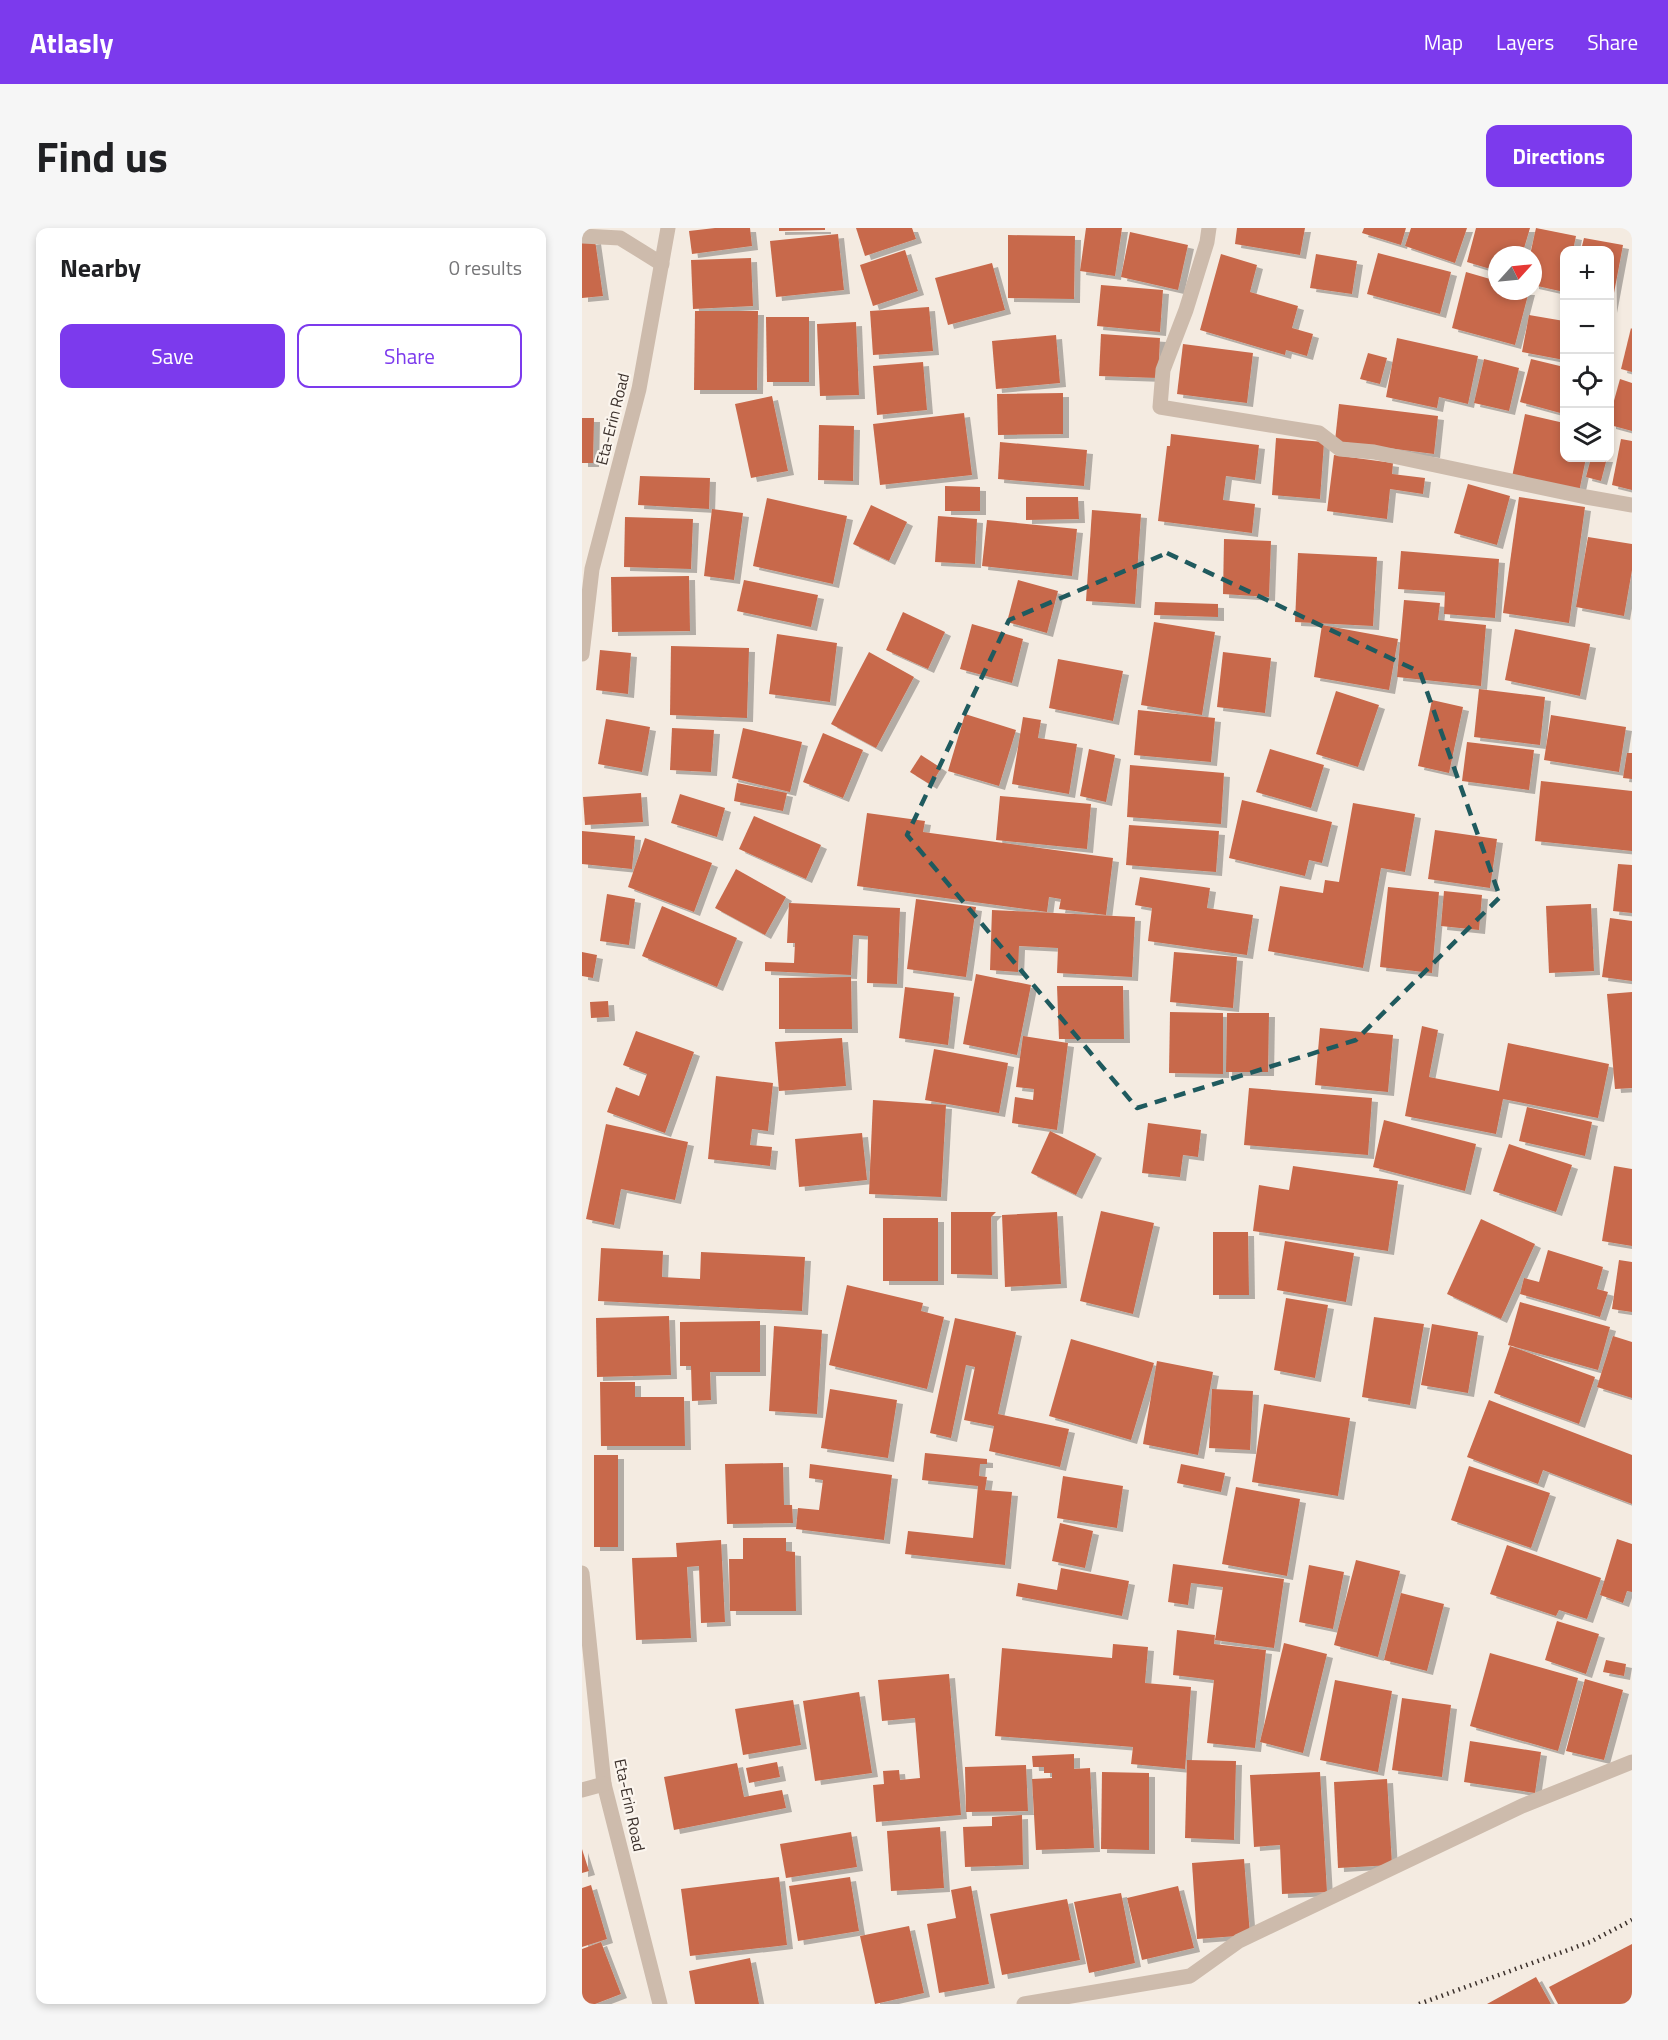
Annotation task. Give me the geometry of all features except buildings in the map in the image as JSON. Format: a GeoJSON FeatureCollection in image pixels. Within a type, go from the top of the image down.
{"type":"FeatureCollection","features":[{"type":"Feature","properties":{"kind":"street","name":"Eta-Erin Road"},"geometry":{"type":"LineString","coordinates":[[582,654],[592,569],[639,389],[668,228]]}},
{"type":"Feature","properties":{"kind":"street"},"geometry":{"type":"LineString","coordinates":[[1209,228],[1207,242],[1186,310],[1163,370],[1160,407],[1319,432],[1340,449],[1374,452],[1586,497],[1632,504]]}},
{"type":"Feature","properties":{"kind":"street"},"geometry":{"type":"LineString","coordinates":[[582,236],[620,238],[662,264]]}},
{"type":"Feature","properties":{"kind":"street","name":"Eta-Erin Road"},"geometry":{"type":"LineString","coordinates":[[582,1573],[604,1784],[660,2004]]}},
{"type":"Feature","properties":{"kind":"street"},"geometry":{"type":"LineString","coordinates":[[1024,2004],[1190,1976],[1239,1941],[1522,1806],[1632,1762]]}},
{"type":"Feature","properties":{"kind":"street"},"geometry":{"type":"LineString","coordinates":[[582,1790],[604,1784]]}},
{"type":"Feature","properties":{"kind":"highlighted area"},"geometry":{"type":"Polygon","coordinates":[[[1167,553],[1420,672],[1500,897],[1356,1040],[1137,1108],[907,835],[1009,620],[1167,553]]]}},
{"type":"Feature","properties":{"kind":"railway"},"geometry":{"type":"LineString","coordinates":[[1419,2004],[1590,1942],[1632,1920]]}}]}
